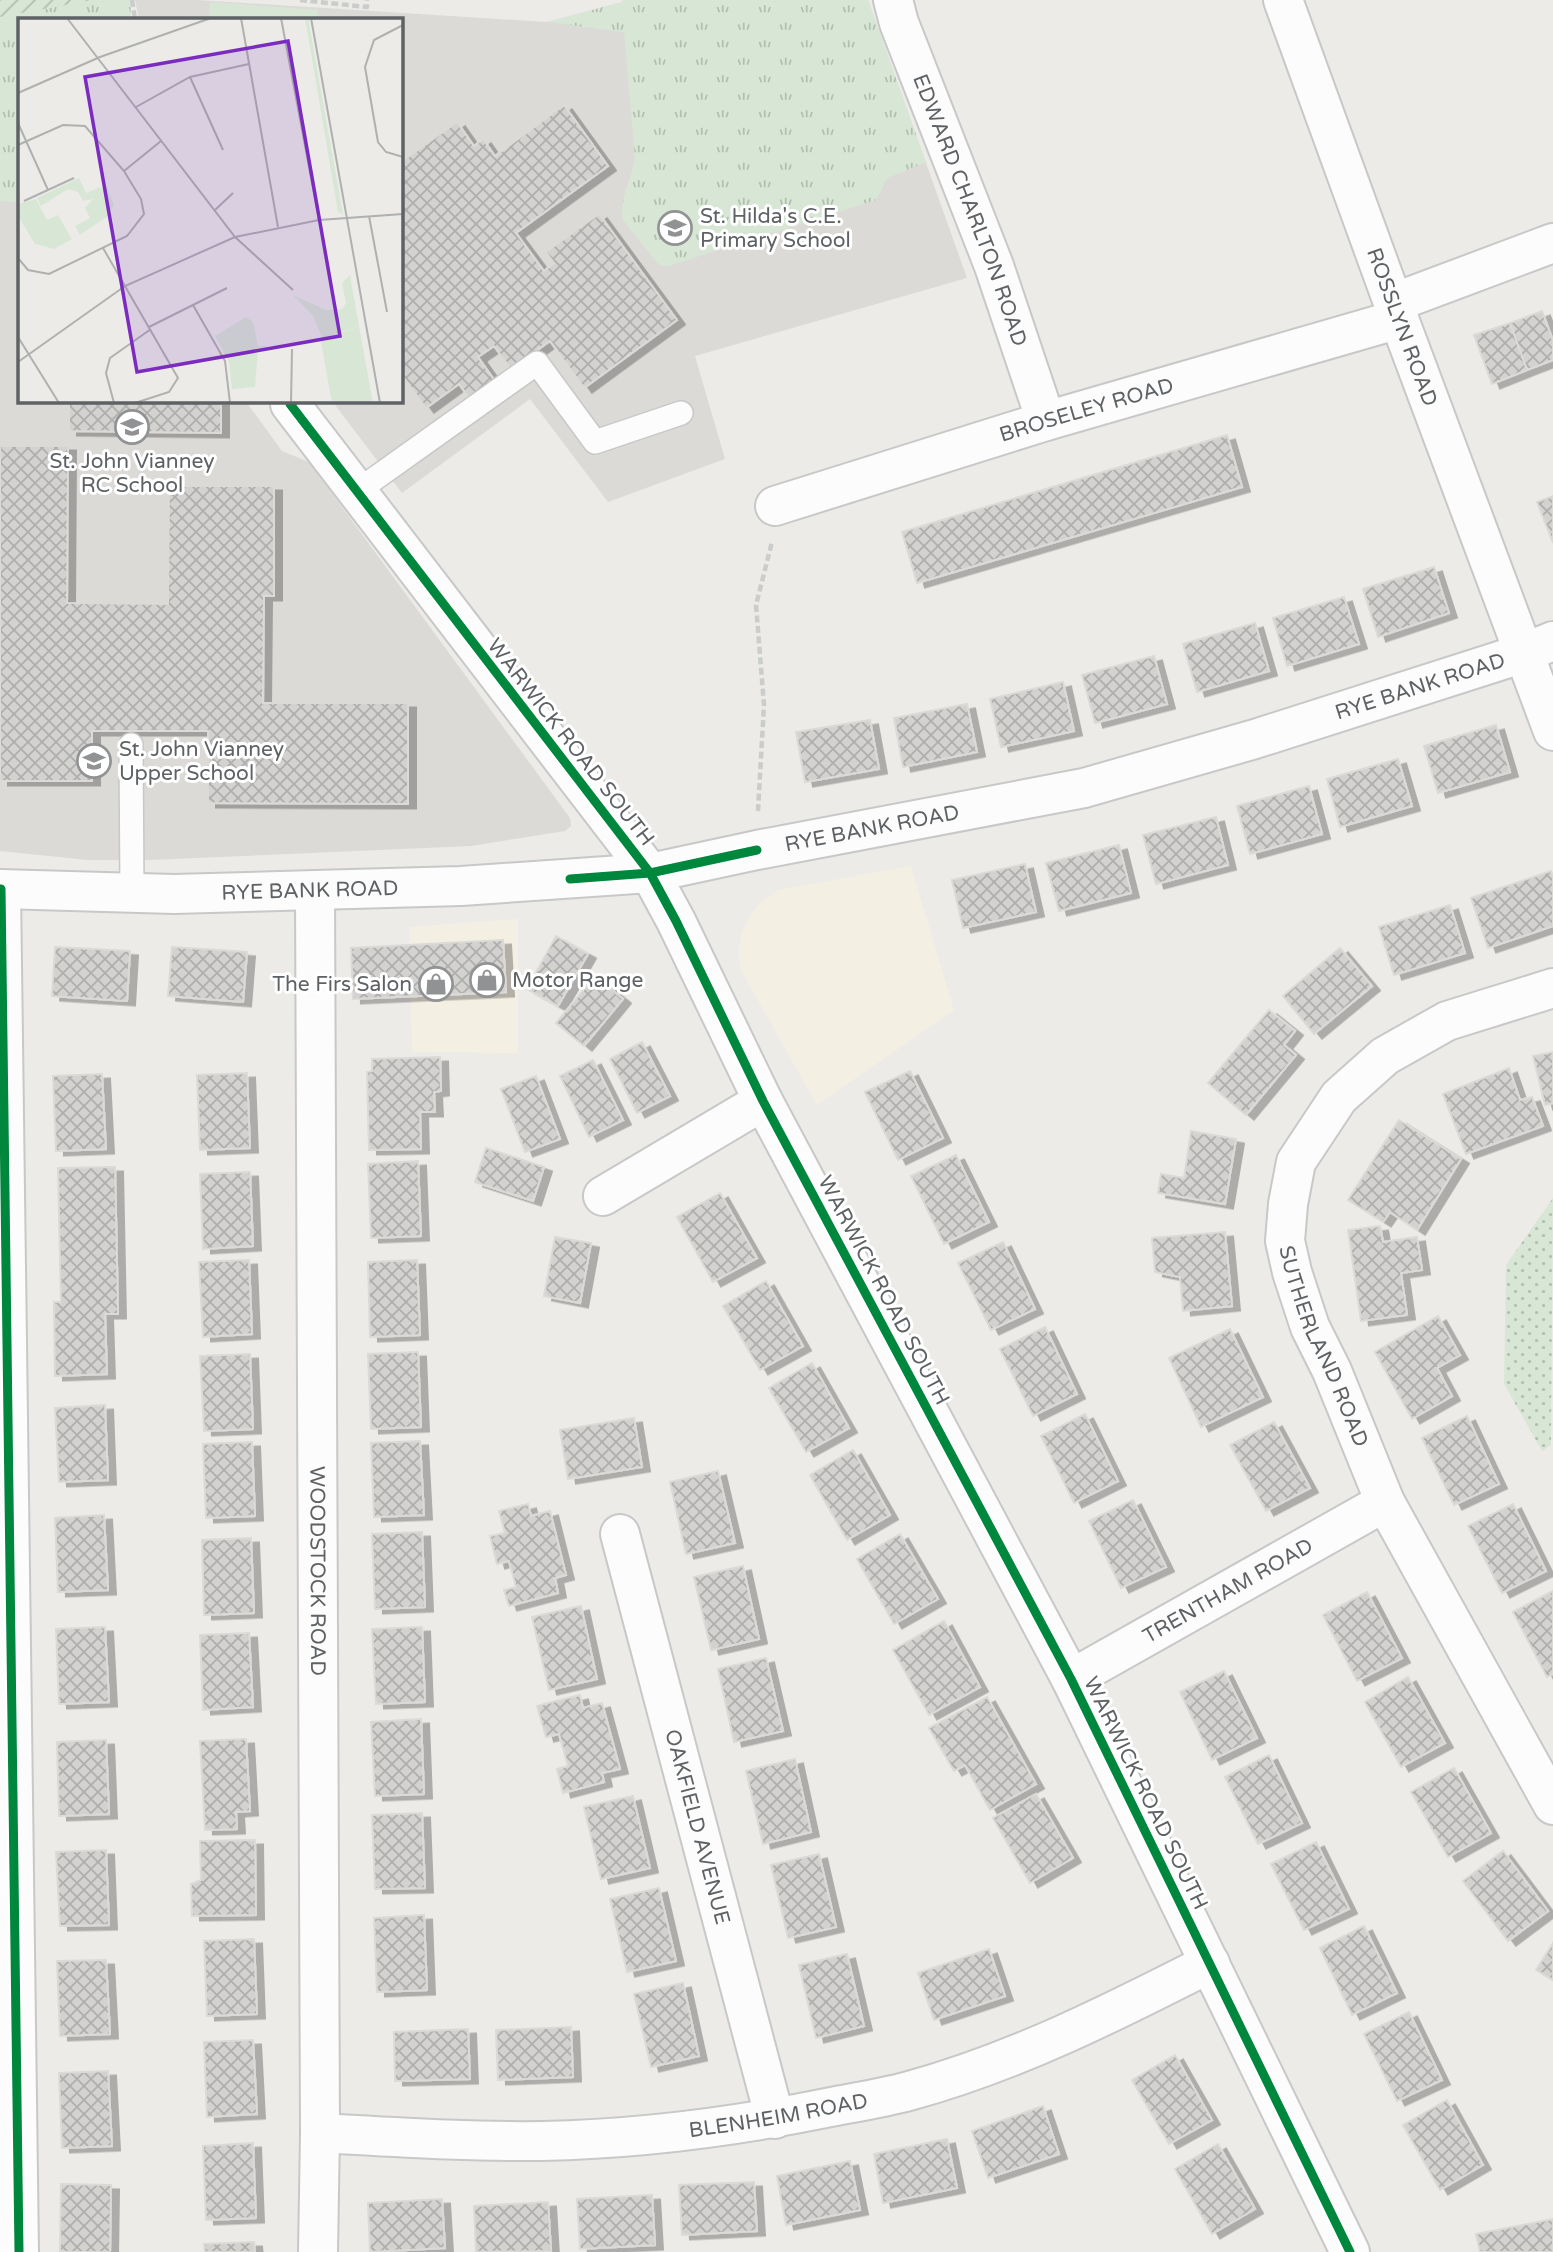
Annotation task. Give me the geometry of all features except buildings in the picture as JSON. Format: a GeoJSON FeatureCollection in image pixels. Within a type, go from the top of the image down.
{"type":"FeatureCollection","features":[{"type":"Feature","properties":{"kind":"street","name":"EDWARD CHARLTON ROAD"},"geometry":{"type":"LineString","coordinates":[[893,0],[899,23],[994,266],[1046,421]]}},
{"type":"Feature","properties":{"kind":"street","name":"ROSSLYN ROAD"},"geometry":{"type":"LineString","coordinates":[[1283,0],[1396,311],[1538,647],[1553,732]]}},
{"type":"Feature","properties":{"kind":"street","name":"BROSELEY ROAD"},"geometry":{"type":"LineString","coordinates":[[775,506],[1396,311],[1553,243]]}},
{"type":"Feature","properties":{"kind":"street","name":"WARWICK ROAD SOUTH"},"geometry":{"type":"LineString","coordinates":[[290,404],[650,873],[763,1101],[1071,1679],[1350,2252]]}},
{"type":"Feature","properties":{"kind":"street","name":"RYE BANK ROAD"},"geometry":{"type":"LineString","coordinates":[[0,889],[174,894],[461,886],[650,873],[1084,788],[1255,739],[1538,647]]}},
{"type":"Feature","properties":{"kind":"street"},"geometry":{"type":"LineString","coordinates":[[0,889],[19,2252]]}},
{"type":"Feature","properties":{"kind":"street","name":"WOODSTOCK ROAD"},"geometry":{"type":"LineString","coordinates":[[315,890],[320,2133],[318,2252]]}},
{"type":"Feature","properties":{"kind":"street","name":"SUTHERLAND ROAD"},"geometry":{"type":"LineString","coordinates":[[1553,988],[1447,1021],[1385,1056],[1339,1097],[1296,1162],[1285,1241],[1310,1326],[1332,1371],[1385,1502],[1553,1805]]}},
{"type":"Feature","properties":{"kind":"street"},"geometry":{"type":"LineString","coordinates":[[603,1196],[763,1101]]}},
{"type":"Feature","properties":{"kind":"street","name":"TRENTHAM ROAD"},"geometry":{"type":"LineString","coordinates":[[1071,1679],[1385,1502]]}},
{"type":"Feature","properties":{"kind":"street","name":"OAKFIELD AVENUE"},"geometry":{"type":"LineString","coordinates":[[620,1534],[775,2119]]}},
{"type":"Feature","properties":{"kind":"street","name":"BLENHEIM ROAD"},"geometry":{"type":"LineString","coordinates":[[320,2133],[543,2141],[638,2135],[775,2119],[908,2092],[1013,2057],[1101,2018],[1210,1963]]}},
{"type":"Feature","properties":{"kind":"lane"},"geometry":{"type":"LineString","coordinates":[[356,492],[537,363],[595,442],[681,413]]}},
{"type":"Feature","properties":{"kind":"lane"},"geometry":{"type":"LineString","coordinates":[[131,745],[132,892]]}},
{"type":"Feature","properties":{"kind":"path"},"geometry":{"type":"LineString","coordinates":[[132,0],[135,18]]}},
{"type":"Feature","properties":{"kind":"path"},"geometry":{"type":"LineString","coordinates":[[300,0],[367,7],[367,0]]}},
{"type":"Feature","properties":{"kind":"path"},"geometry":{"type":"LineString","coordinates":[[757,850],[764,705],[756,606],[772,545],[775,506]]}},
{"type":"Feature","properties":{"kind":"shaded area","name":"St. John Vianney RC School"},"geometry":{"type":"Polygon","coordinates":[[[92,0],[130,0],[131,18],[18,18],[18,402],[248,402],[282,451],[309,462],[570,818],[571,826],[565,831],[471,846],[150,860],[88,860],[0,851],[0,17],[92,0]]]}},
{"type":"Feature","properties":{"kind":"shaded area","name":"St. Hilda's C.E. Primary School"},"geometry":{"type":"Polygon","coordinates":[[[135,0],[197,0],[547,22],[623,0],[868,0],[967,278],[695,356],[725,459],[608,502],[530,399],[402,493],[333,402],[402,402],[402,18],[139,18],[135,0]]]}},
{"type":"Feature","properties":{"kind":"shaded area"},"geometry":{"type":"Polygon","coordinates":[[[911,866],[954,1010],[817,1105],[742,972],[738,953],[742,931],[760,903],[778,890],[911,866]]]}},
{"type":"Feature","properties":{"kind":"shaded area"},"geometry":{"type":"Polygon","coordinates":[[[518,919],[518,1053],[412,1052],[409,927],[518,919]]]}},
{"type":"Feature","properties":{"kind":"green space"},"geometry":{"type":"Polygon","coordinates":[[[0,0],[92,0],[0,17],[0,0]]]}},
{"type":"Feature","properties":{"kind":"green space"},"geometry":{"type":"Polygon","coordinates":[[[92,0],[130,0],[131,18],[18,18],[18,202],[0,201],[0,17],[92,0]]]}},
{"type":"Feature","properties":{"kind":"green space"},"geometry":{"type":"Polygon","coordinates":[[[623,0],[868,0],[926,162],[887,178],[876,200],[668,266],[659,265],[623,220],[622,205],[635,157],[624,32],[547,22],[623,0]]]}},
{"type":"Feature","properties":{"kind":"green space"},"geometry":{"type":"Polygon","coordinates":[[[210,2],[318,10],[317,18],[209,18],[210,2]]]}},
{"type":"Feature","properties":{"kind":"green space"},"geometry":{"type":"Polygon","coordinates":[[[1553,1198],[1551,1445],[1542,1451],[1504,1384],[1506,1265],[1553,1198]]]}},
{"type":"Feature","properties":{"kind":"cycle path"},"geometry":{"type":"LineString","coordinates":[[293,402],[290,404],[650,873],[763,1101],[1071,1679],[1350,2252]]}},
{"type":"Feature","properties":{"kind":"cycle path"},"geometry":{"type":"LineString","coordinates":[[570,879],[650,873],[757,850]]}},
{"type":"Feature","properties":{"kind":"cycle path"},"geometry":{"type":"LineString","coordinates":[[1,889],[19,2252]]}},
{"type":"Feature","properties":{"kind":"place","name":"St. Hilda's C.E. Primary School"},"geometry":{"type":"Point","coordinates":[675,228]}},
{"type":"Feature","properties":{"kind":"place","name":"St. John Vianney RC School"},"geometry":{"type":"Point","coordinates":[132,427]}},
{"type":"Feature","properties":{"kind":"place","name":"St. John Vianney Upper School"},"geometry":{"type":"Point","coordinates":[94,761]}},
{"type":"Feature","properties":{"kind":"place","name":"Motor Range"},"geometry":{"type":"Point","coordinates":[487,980]}},
{"type":"Feature","properties":{"kind":"place","name":"The Firs Salon"},"geometry":{"type":"Point","coordinates":[436,984]}}]}
